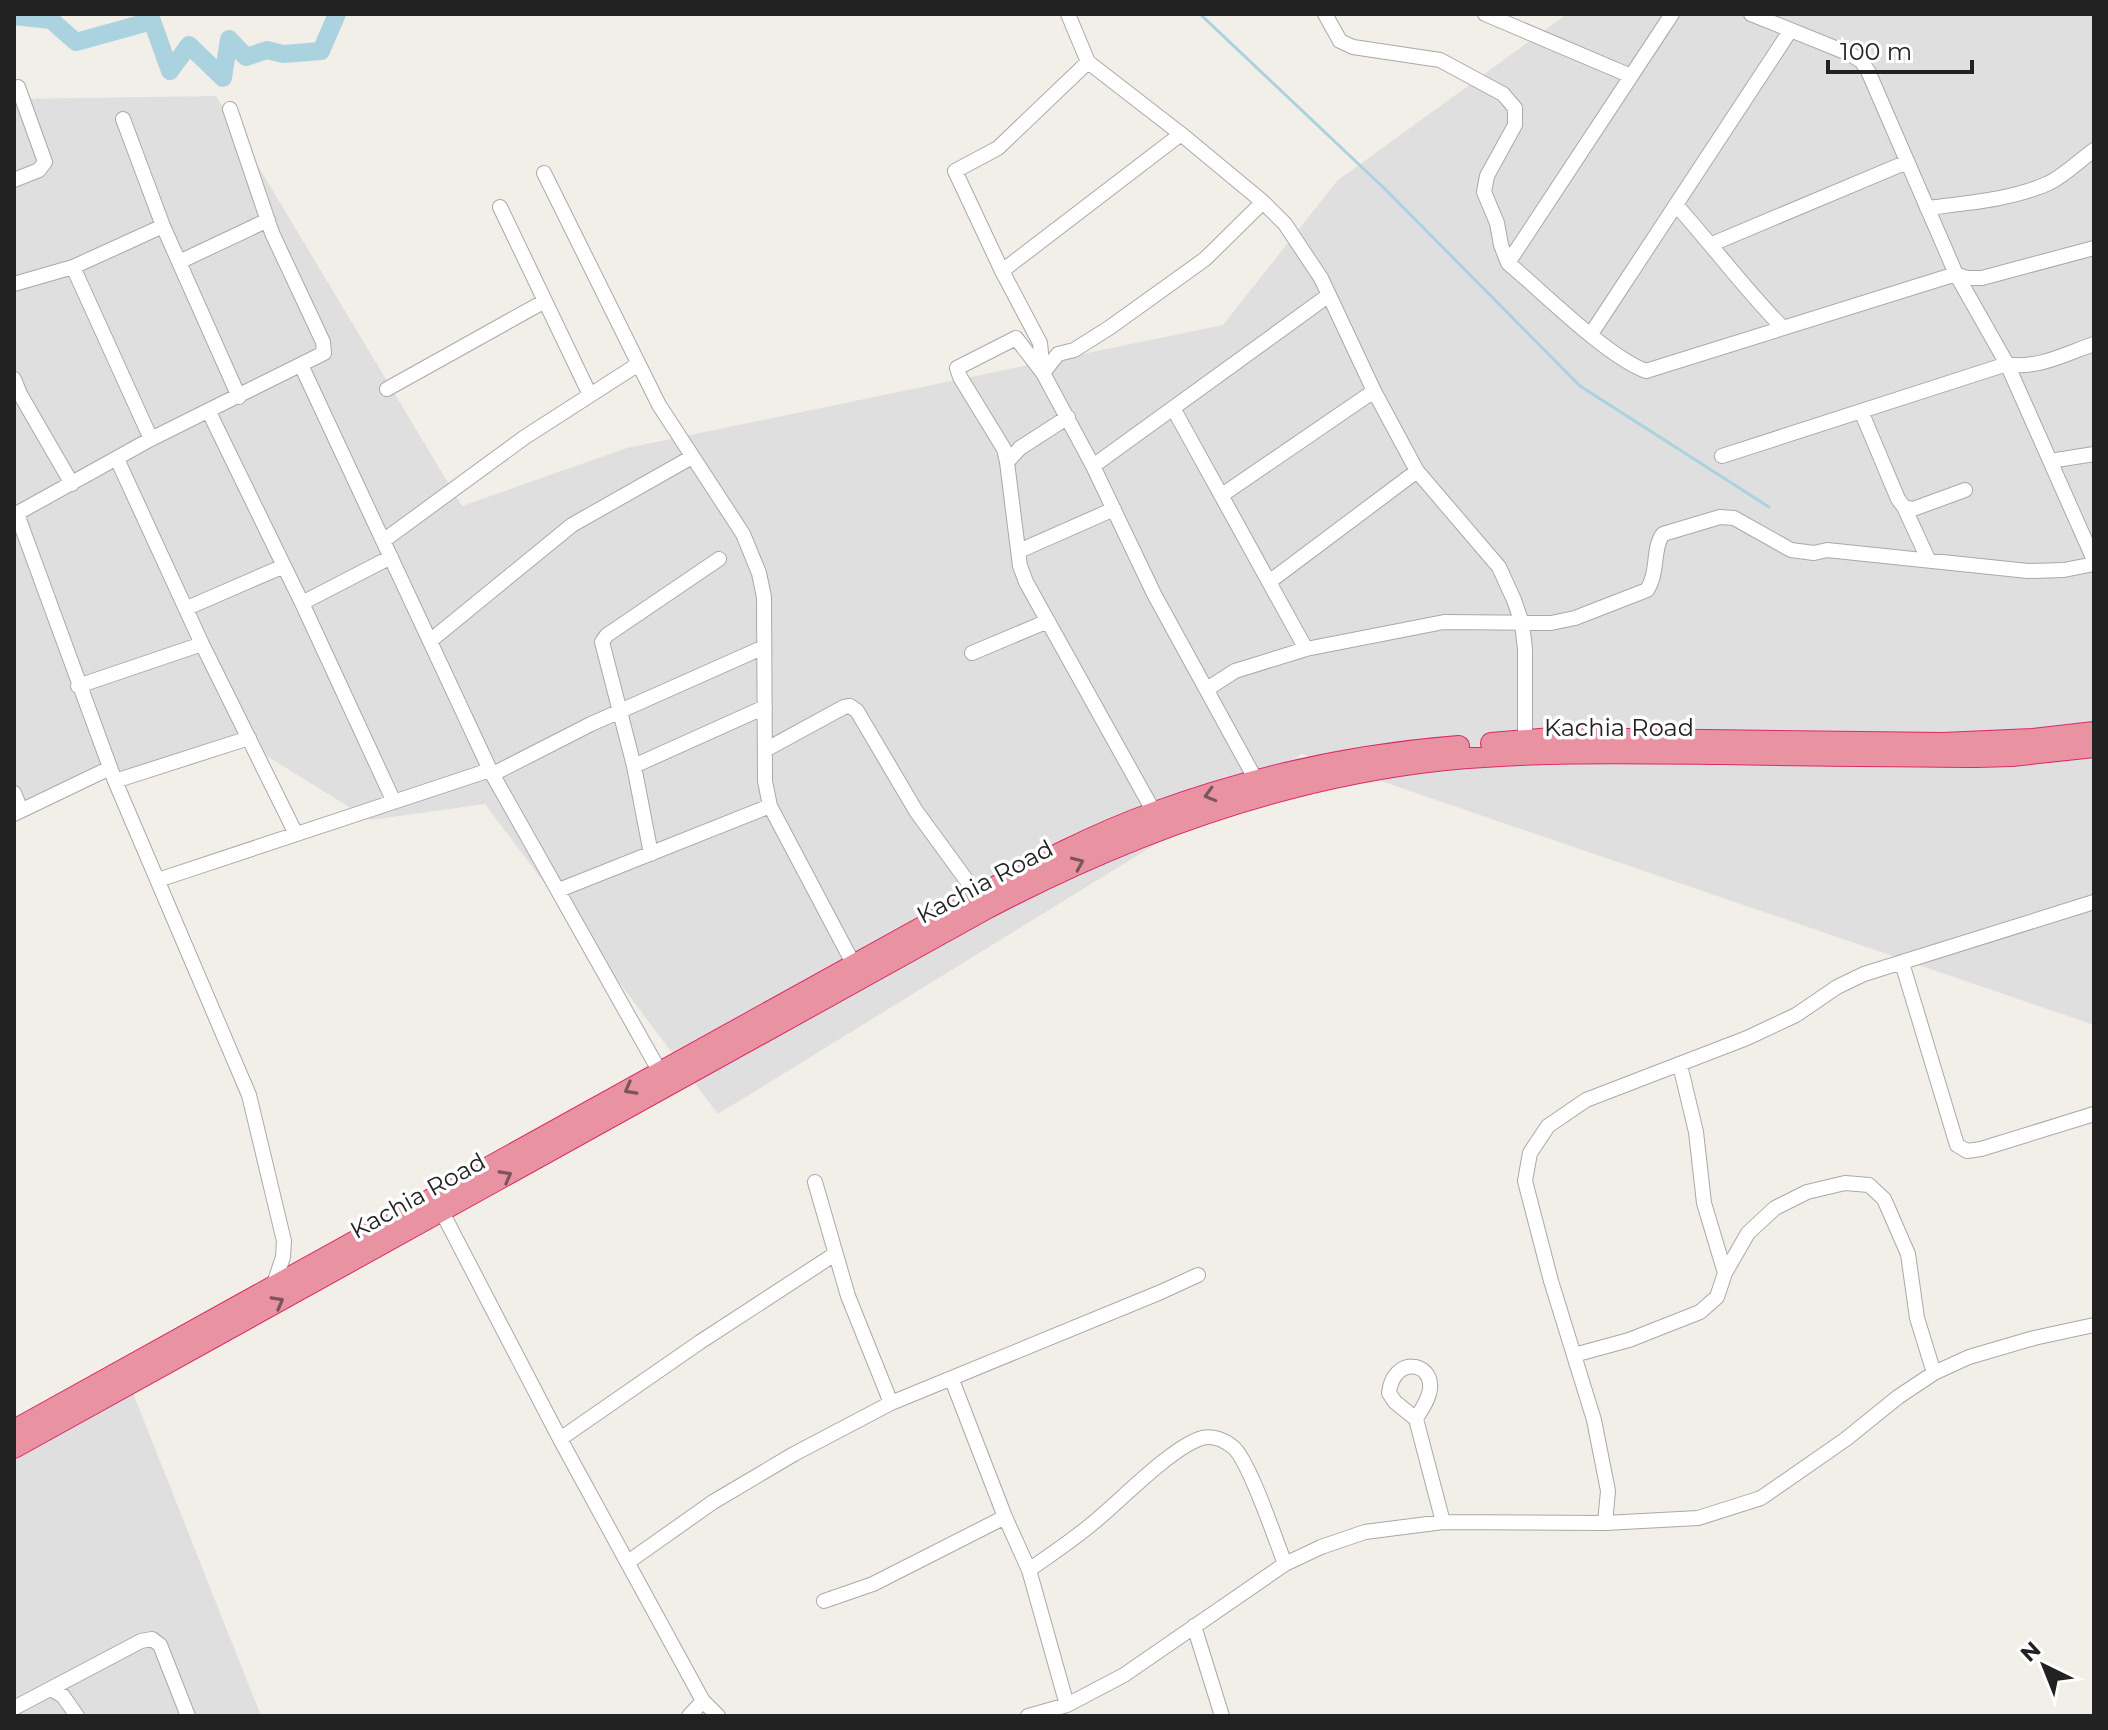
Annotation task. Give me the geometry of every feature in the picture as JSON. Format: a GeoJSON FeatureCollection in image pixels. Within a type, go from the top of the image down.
{"type":"FeatureCollection","features":[{"type":"Feature","properties":{"kind":"highway","name":"Kachia Road"},"geometry":{"type":"LineString","coordinates":[[14,1430],[978,896],[1067,850],[1154,812],[1257,782],[1389,753],[1525,740],[1943,743],[2032,739],[2094,732]]}},
{"type":"Feature","properties":{"kind":"highway","name":"Kachia Road"},"geometry":{"type":"LineString","coordinates":[[14,1448],[1038,882],[1142,837],[1269,795],[1357,775],[1429,763],[1511,755],[1617,753],[1976,757],[2094,749]]}},
{"type":"Feature","properties":{"kind":"street"},"geometry":{"type":"LineString","coordinates":[[1068,14],[1088,62],[1181,134],[1285,224],[1329,295],[1374,391],[1417,471],[1499,567],[1522,623],[1525,740]]}},
{"type":"Feature","properties":{"kind":"street"},"geometry":{"type":"LineString","coordinates":[[1325,14],[1340,41],[1353,47],[1440,60],[1503,94],[1515,108],[1515,125],[1487,176],[1484,192],[1508,263],[1591,334],[1646,371],[1956,274],[1982,278],[2094,248]]}},
{"type":"Feature","properties":{"kind":"street"},"geometry":{"type":"LineString","coordinates":[[1485,14],[1631,76]]}},
{"type":"Feature","properties":{"kind":"street"},"geometry":{"type":"LineString","coordinates":[[1508,263],[1672,14]]}},
{"type":"Feature","properties":{"kind":"street"},"geometry":{"type":"LineString","coordinates":[[1207,689],[1235,671],[1306,649],[1444,622],[1551,623],[1575,618],[1647,590],[1657,565],[1658,541],[1663,534],[1720,517],[1734,518],[1800,553],[1827,550],[2028,571],[2064,570],[2094,562],[2007,364],[1956,274],[1868,71],[1861,61],[1850,54],[1751,14]]}},
{"type":"Feature","properties":{"kind":"street"},"geometry":{"type":"LineString","coordinates":[[1591,334],[1790,31]]}},
{"type":"Feature","properties":{"kind":"street"},"geometry":{"type":"LineString","coordinates":[[1043,373],[1040,343],[955,171],[998,148],[1088,62]]}},
{"type":"Feature","properties":{"kind":"street"},"geometry":{"type":"LineString","coordinates":[[14,180],[39,170],[45,162],[18,87]]}},
{"type":"Feature","properties":{"kind":"street"},"geometry":{"type":"LineString","coordinates":[[230,109],[268,220],[325,348],[321,357],[151,439],[15,515],[113,774],[249,1095],[284,1241],[283,1257],[273,1287]]}},
{"type":"Feature","properties":{"kind":"street"},"geometry":{"type":"LineString","coordinates":[[123,119],[163,226],[239,397]]}},
{"type":"Feature","properties":{"kind":"street"},"geometry":{"type":"LineString","coordinates":[[1002,271],[1181,134]]}},
{"type":"Feature","properties":{"kind":"street"},"geometry":{"type":"LineString","coordinates":[[1927,208],[1992,199],[2037,187],[2052,181],[2094,150]]}},
{"type":"Feature","properties":{"kind":"street"},"geometry":{"type":"LineString","coordinates":[[1712,244],[1907,162]]}},
{"type":"Feature","properties":{"kind":"street"},"geometry":{"type":"LineString","coordinates":[[544,173],[637,365],[743,534],[759,573],[764,597],[765,781],[770,806],[854,965]]}},
{"type":"Feature","properties":{"kind":"street"},"geometry":{"type":"LineString","coordinates":[[1043,373],[1058,354],[1074,350],[1109,328],[1205,259],[1263,202]]}},
{"type":"Feature","properties":{"kind":"street"},"geometry":{"type":"LineString","coordinates":[[1677,206],[1712,244],[1745,289],[1782,327]]}},
{"type":"Feature","properties":{"kind":"street"},"geometry":{"type":"LineString","coordinates":[[500,207],[590,395]]}},
{"type":"Feature","properties":{"kind":"street"},"geometry":{"type":"LineString","coordinates":[[179,262],[268,220]]}},
{"type":"Feature","properties":{"kind":"street"},"geometry":{"type":"LineString","coordinates":[[14,284],[73,267],[163,226]]}},
{"type":"Feature","properties":{"kind":"street"},"geometry":{"type":"LineString","coordinates":[[73,267],[151,439]]}},
{"type":"Feature","properties":{"kind":"street"},"geometry":{"type":"LineString","coordinates":[[1093,466],[1329,295]]}},
{"type":"Feature","properties":{"kind":"street"},"geometry":{"type":"LineString","coordinates":[[387,389],[545,301]]}},
{"type":"Feature","properties":{"kind":"street"},"geometry":{"type":"LineString","coordinates":[[1154,812],[1026,582],[1020,566],[1004,449],[957,368],[1016,338],[1043,373],[1068,417],[1154,594],[1257,782]]}},
{"type":"Feature","properties":{"kind":"street"},"geometry":{"type":"LineString","coordinates":[[1722,456],[2007,364],[2035,364],[2094,344]]}},
{"type":"Feature","properties":{"kind":"street"},"geometry":{"type":"LineString","coordinates":[[301,365],[492,772],[660,1072]]}},
{"type":"Feature","properties":{"kind":"street"},"geometry":{"type":"LineString","coordinates":[[383,541],[473,474],[637,365]]}},
{"type":"Feature","properties":{"kind":"street"},"geometry":{"type":"LineString","coordinates":[[14,379],[72,484]]}},
{"type":"Feature","properties":{"kind":"street"},"geometry":{"type":"LineString","coordinates":[[1222,495],[1374,391]]}},
{"type":"Feature","properties":{"kind":"street"},"geometry":{"type":"LineString","coordinates":[[1173,408],[1306,649]]}},
{"type":"Feature","properties":{"kind":"street"},"geometry":{"type":"LineString","coordinates":[[1861,411],[1898,499],[1928,559]]}},
{"type":"Feature","properties":{"kind":"street"},"geometry":{"type":"LineString","coordinates":[[209,412],[394,802]]}},
{"type":"Feature","properties":{"kind":"street"},"geometry":{"type":"LineString","coordinates":[[1007,462],[1020,448],[1068,417]]}},
{"type":"Feature","properties":{"kind":"street"},"geometry":{"type":"LineString","coordinates":[[2050,461],[2088,456]]}},
{"type":"Feature","properties":{"kind":"street"},"geometry":{"type":"LineString","coordinates":[[2059,483],[2088,456]]}},
{"type":"Feature","properties":{"kind":"street"},"geometry":{"type":"LineString","coordinates":[[430,641],[572,525],[692,457]]}},
{"type":"Feature","properties":{"kind":"street"},"geometry":{"type":"LineString","coordinates":[[117,459],[202,644],[296,834]]}},
{"type":"Feature","properties":{"kind":"street"},"geometry":{"type":"LineString","coordinates":[[1269,582],[1417,471]]}},
{"type":"Feature","properties":{"kind":"street"},"geometry":{"type":"LineString","coordinates":[[1904,507],[1913,509],[1965,490]]}},
{"type":"Feature","properties":{"kind":"street"},"geometry":{"type":"LineString","coordinates":[[1019,551],[1114,509]]}},
{"type":"Feature","properties":{"kind":"street"},"geometry":{"type":"LineString","coordinates":[[302,603],[391,557]]}},
{"type":"Feature","properties":{"kind":"street"},"geometry":{"type":"LineString","coordinates":[[651,854],[634,766],[602,642],[607,635],[719,559]]}},
{"type":"Feature","properties":{"kind":"street"},"geometry":{"type":"LineString","coordinates":[[187,608],[284,566]]}},
{"type":"Feature","properties":{"kind":"street"},"geometry":{"type":"LineString","coordinates":[[972,653],[1048,621]]}},
{"type":"Feature","properties":{"kind":"street"},"geometry":{"type":"LineString","coordinates":[[78,686],[202,644]]}},
{"type":"Feature","properties":{"kind":"street"},"geometry":{"type":"LineString","coordinates":[[158,880],[492,772],[764,647]]}},
{"type":"Feature","properties":{"kind":"street"},"geometry":{"type":"LineString","coordinates":[[765,750],[850,706],[857,711],[916,811],[978,896]]}},
{"type":"Feature","properties":{"kind":"street"},"geometry":{"type":"LineString","coordinates":[[634,766],[765,707]]}},
{"type":"Feature","properties":{"kind":"street"},"geometry":{"type":"LineString","coordinates":[[14,793],[17,812],[113,774],[249,738]]}},
{"type":"Feature","properties":{"kind":"street"},"geometry":{"type":"LineString","coordinates":[[559,890],[770,806]]}},
{"type":"Feature","properties":{"kind":"street"},"geometry":{"type":"LineString","coordinates":[[1605,1523],[1608,1491],[1594,1420],[1525,1181],[1530,1153],[1548,1126],[1586,1100],[1747,1038],[1796,1015],[1837,987],[1864,974],[2094,902]]}},
{"type":"Feature","properties":{"kind":"street"},"geometry":{"type":"LineString","coordinates":[[1902,963],[1957,1145],[1967,1151],[1981,1149],[2094,1114]]}},
{"type":"Feature","properties":{"kind":"street"},"geometry":{"type":"LineString","coordinates":[[1680,1065],[1696,1132],[1704,1203],[1725,1273]]}},
{"type":"Feature","properties":{"kind":"street"},"geometry":{"type":"LineString","coordinates":[[815,1182],[848,1296],[891,1403]]}},
{"type":"Feature","properties":{"kind":"street"},"geometry":{"type":"LineString","coordinates":[[1574,1355],[1629,1340],[1700,1312],[1717,1297],[1725,1273],[1748,1233],[1775,1208],[1807,1192],[1845,1183],[1869,1185],[1884,1199],[1908,1254],[1917,1318],[1934,1373]]}},
{"type":"Feature","properties":{"kind":"street"},"geometry":{"type":"LineString","coordinates":[[442,1212],[560,1439],[703,1701],[718,1716]]}},
{"type":"Feature","properties":{"kind":"street"},"geometry":{"type":"LineString","coordinates":[[560,1439],[835,1254]]}},
{"type":"Feature","properties":{"kind":"street"},"geometry":{"type":"LineString","coordinates":[[628,1562],[713,1502],[794,1454],[891,1403],[1198,1275]]}},
{"type":"Feature","properties":{"kind":"street"},"geometry":{"type":"LineString","coordinates":[[1028,1716],[1067,1705],[1124,1675],[1285,1564],[1321,1547],[1365,1532],[1443,1522],[1605,1523],[1698,1518],[1761,1498],[1934,1373],[1969,1357],[2094,1325]]}},
{"type":"Feature","properties":{"kind":"street"},"geometry":{"type":"LineString","coordinates":[[952,1380],[1029,1570],[1067,1705]]}},
{"type":"Feature","properties":{"kind":"street"},"geometry":{"type":"LineString","coordinates":[[1416,1419],[1443,1522]]}},
{"type":"Feature","properties":{"kind":"street"},"geometry":{"type":"LineString","coordinates":[[1029,1570],[1092,1524],[1174,1454],[1199,1439],[1209,1437],[1221,1439],[1236,1449],[1257,1492],[1285,1564]]}},
{"type":"Feature","properties":{"kind":"street"},"geometry":{"type":"LineString","coordinates":[[824,1601],[873,1584],[1005,1517]]}},
{"type":"Feature","properties":{"kind":"street"},"geometry":{"type":"LineString","coordinates":[[1194,1626],[1222,1716]]}},
{"type":"Feature","properties":{"kind":"street"},"geometry":{"type":"LineString","coordinates":[[14,1708],[141,1641],[152,1639],[160,1645],[188,1716]]}},
{"type":"Feature","properties":{"kind":"street"},"geometry":{"type":"LineString","coordinates":[[51,1689],[63,1696],[77,1716]]}},
{"type":"Feature","properties":{"kind":"street"},"geometry":{"type":"LineString","coordinates":[[689,1716],[703,1701]]}},
{"type":"Feature","properties":{"kind":"shaded area"},"geometry":{"type":"Polygon","coordinates":[[[1567,14],[2094,14],[2094,1025],[1302,754],[718,1114],[485,804],[370,820],[249,745],[75,785],[14,810],[14,99],[216,96],[462,506],[627,448],[1223,325],[1337,181],[1567,14]]]}},
{"type":"Feature","properties":{"kind":"shaded area"},"geometry":{"type":"Polygon","coordinates":[[[129,1383],[261,1716],[14,1716],[14,1444],[129,1383]]]}},
{"type":"Feature","properties":{"kind":"waterway"},"geometry":{"type":"LineString","coordinates":[[14,16],[51,20],[76,42],[152,21],[170,71],[189,45],[223,78],[229,39],[246,57],[267,50],[283,54],[321,51],[337,14]]}},
{"type":"Feature","properties":{"kind":"waterway"},"geometry":{"type":"LineString","coordinates":[[1200,14],[1387,191],[1580,386],[1769,507]]}}]}
